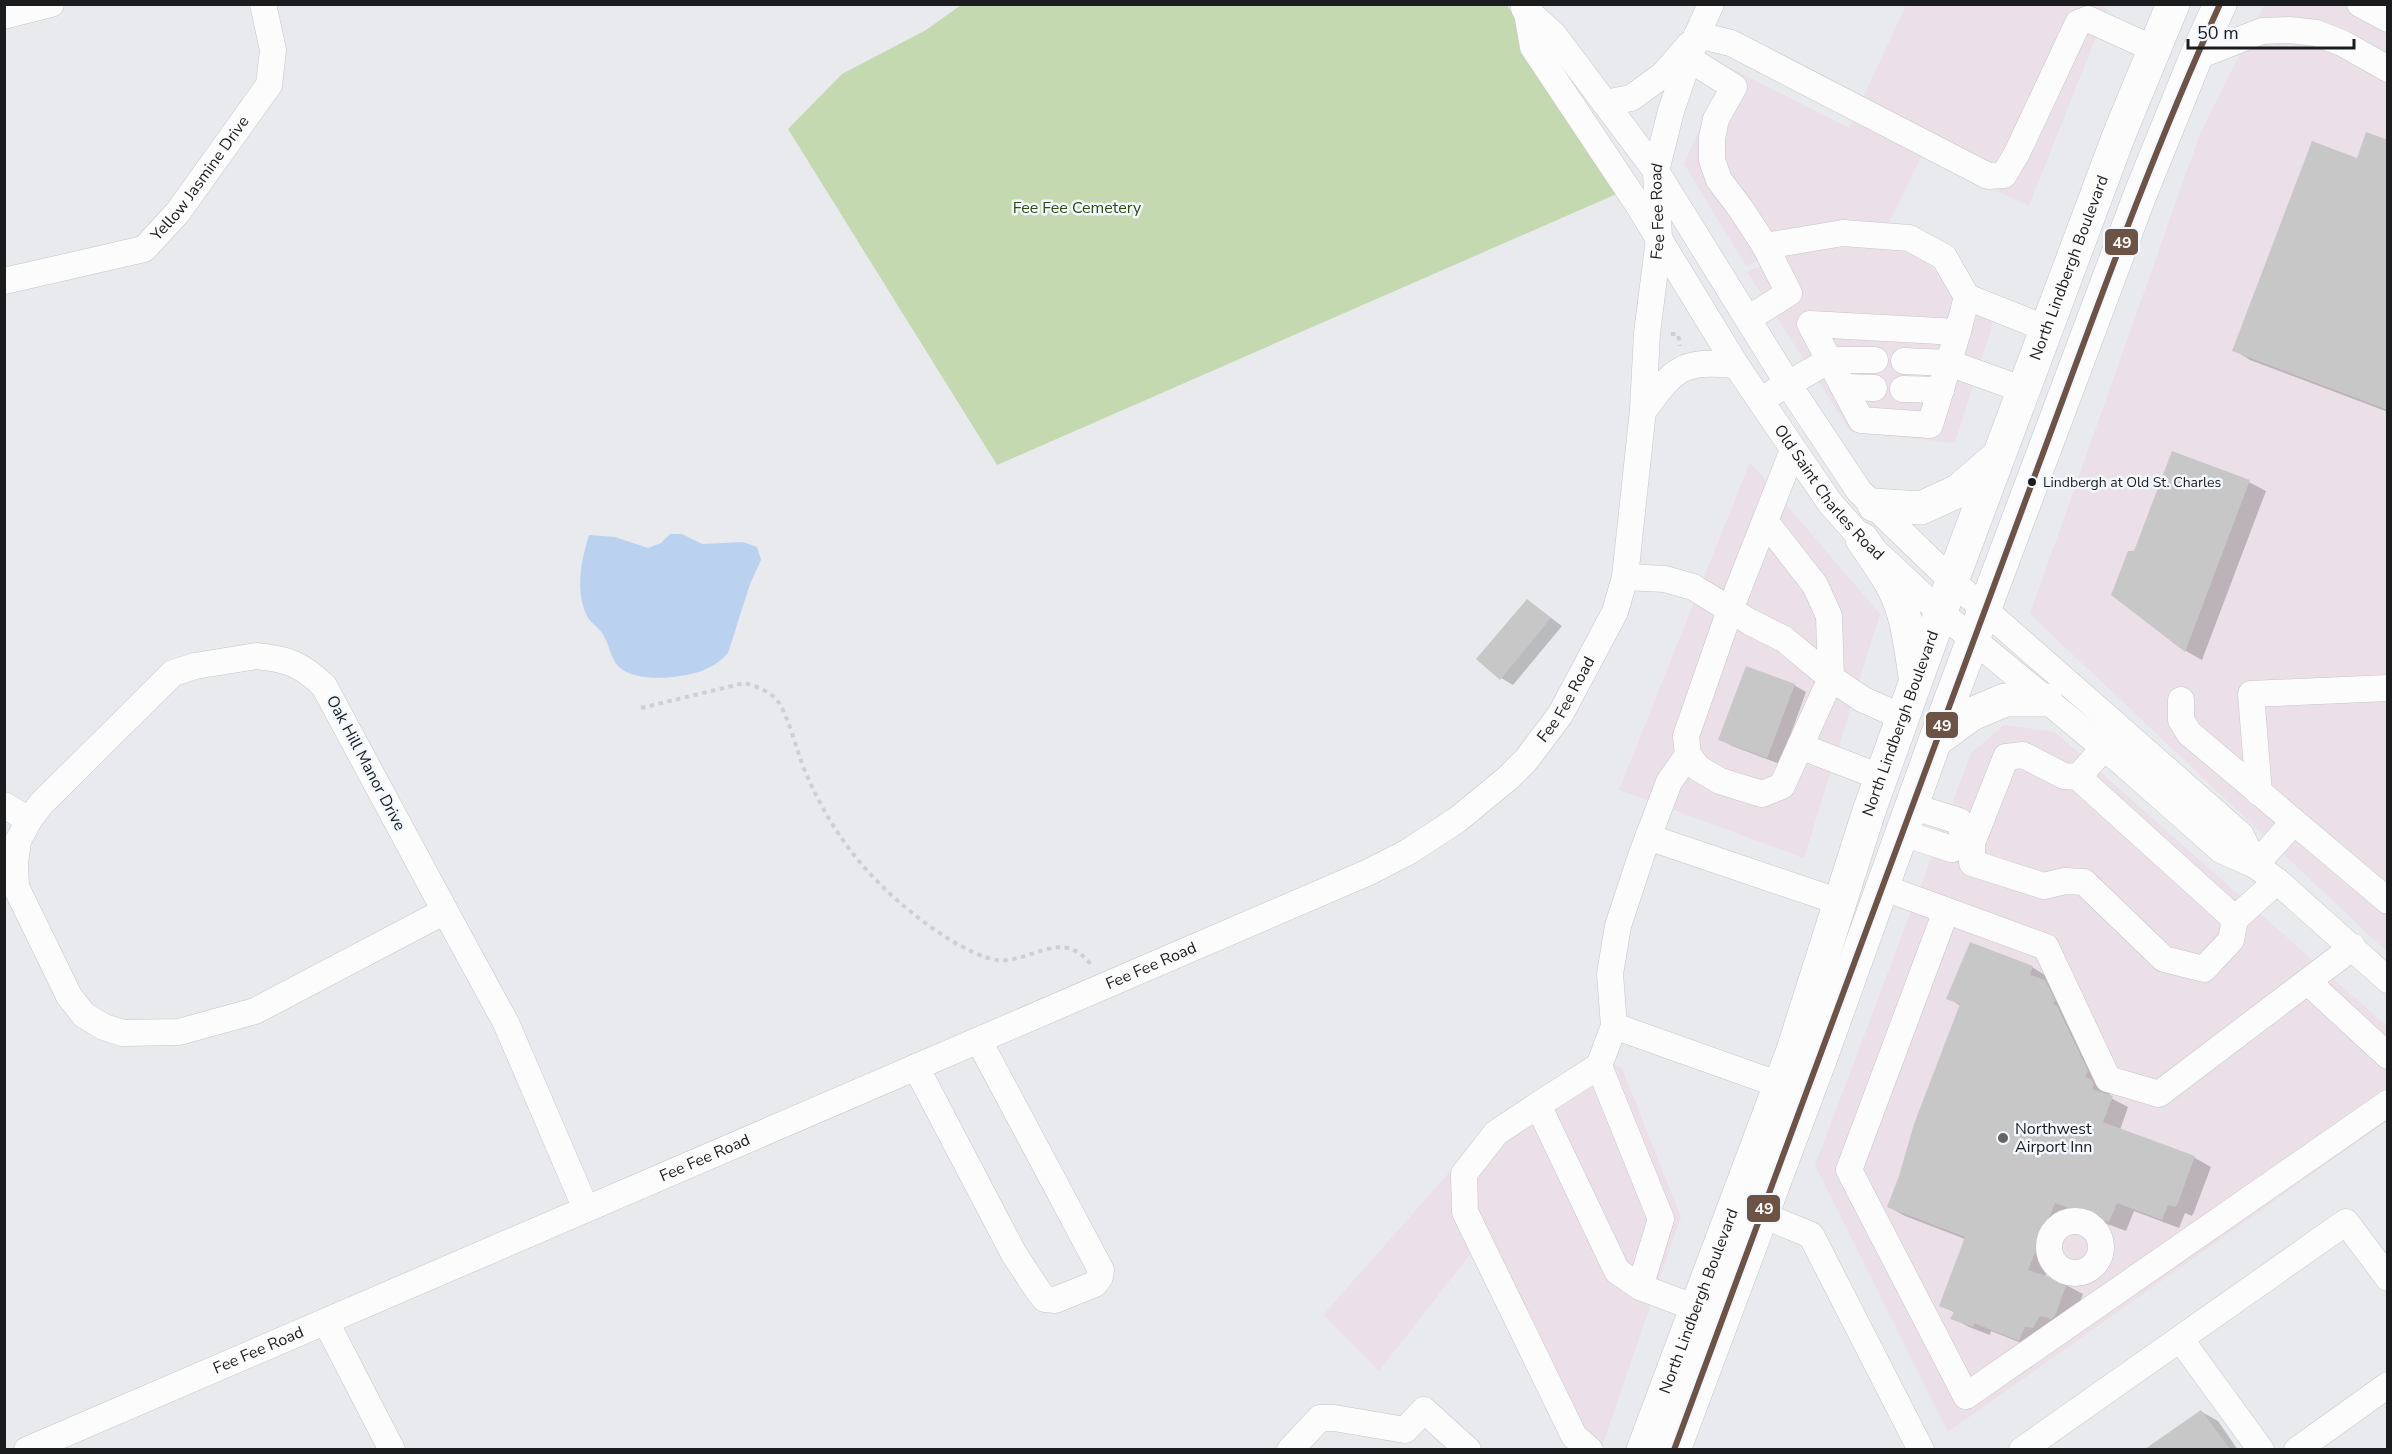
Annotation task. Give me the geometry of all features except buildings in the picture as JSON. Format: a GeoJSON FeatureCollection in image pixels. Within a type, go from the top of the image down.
{"type":"FeatureCollection","features":[{"type":"Feature","properties":{"kind":"highway","name":"North Lindbergh Boulevard"},"geometry":{"type":"LineString","coordinates":[[1643,1449],[1780,1084],[1820,970],[1880,777],[1940,612],[2093,202],[2173,4]]}},
{"type":"Feature","properties":{"kind":"highway","name":"North Lindbergh Boulevard"},"geometry":{"type":"LineString","coordinates":[[1674,1449],[1906,819],[2140,195],[2220,4]]}},
{"type":"Feature","properties":{"kind":"highway"},"geometry":{"type":"LineString","coordinates":[[1874,505],[1921,508],[1959,491],[1999,456]]}},
{"type":"Feature","properties":{"kind":"highway"},"geometry":{"type":"LineString","coordinates":[[1862,539],[1889,580],[1901,605],[1909,631],[1916,680]]}},
{"type":"Feature","properties":{"kind":"highway"},"geometry":{"type":"LineString","coordinates":[[1935,741],[1972,714],[2005,700],[2046,700]]}},
{"type":"Feature","properties":{"kind":"street"},"geometry":{"type":"LineString","coordinates":[[4,16],[51,4]]}},
{"type":"Feature","properties":{"kind":"street","name":"Yellow Jasmine Drive"},"geometry":{"type":"LineString","coordinates":[[4,281],[144,249],[178,212],[268,85],[273,50],[263,4]]}},
{"type":"Feature","properties":{"kind":"street","name":"Fee Fee Road"},"geometry":{"type":"LineString","coordinates":[[27,1449],[1369,872],[1408,852],[1457,820],[1508,778],[1526,760],[1560,715],[1615,612],[1625,577],[1643,410],[1647,333],[1659,239],[1656,171],[1671,111],[1697,35],[1711,4]]}},
{"type":"Feature","properties":{"kind":"street"},"geometry":{"type":"LineString","coordinates":[[2360,4],[2388,19]]}},
{"type":"Feature","properties":{"kind":"street","name":"Old Saint Charles Road"},"geometry":{"type":"LineString","coordinates":[[1524,9],[1554,35],[1656,171],[1788,384],[1859,491],[1952,581],[1979,625],[2046,700],[2221,850],[2255,865],[2277,881],[2388,980]]}},
{"type":"Feature","properties":{"kind":"street","name":"Old Saint Charles Road"},"geometry":{"type":"LineString","coordinates":[[1524,9],[1533,47],[1637,203],[1736,365],[1830,503],[1862,539],[1940,612],[1979,625],[2241,835],[2255,865]]}},
{"type":"Feature","properties":{"kind":"street"},"geometry":{"type":"LineString","coordinates":[[1605,103],[1631,98],[1663,75],[1697,35],[1731,43],[1988,176],[2004,175],[2078,23],[2088,19],[2154,49]]}},
{"type":"Feature","properties":{"kind":"street"},"geometry":{"type":"LineString","coordinates":[[2196,57],[2262,31],[2290,30],[2316,33],[2342,43],[2388,69]]}},
{"type":"Feature","properties":{"kind":"street"},"geometry":{"type":"LineString","coordinates":[[1689,59],[1734,87],[1716,119],[1712,138],[1712,160],[1719,180],[1766,246],[1789,293],[1810,324],[1861,420],[1930,425],[1967,297]]}},
{"type":"Feature","properties":{"kind":"street"},"geometry":{"type":"LineString","coordinates":[[1766,246],[1843,234],[1909,238],[1944,257],[1967,297],[2047,329]]}},
{"type":"Feature","properties":{"kind":"street"},"geometry":{"type":"LineString","coordinates":[[1749,318],[1789,293]]}},
{"type":"Feature","properties":{"kind":"street"},"geometry":{"type":"LineString","coordinates":[[1810,324],[1958,332]]}},
{"type":"Feature","properties":{"kind":"street"},"geometry":{"type":"LineString","coordinates":[[1761,400],[1830,360],[1875,360]]}},
{"type":"Feature","properties":{"kind":"street"},"geometry":{"type":"LineString","coordinates":[[1904,361],[1949,363],[2024,390]]}},
{"type":"Feature","properties":{"kind":"street"},"geometry":{"type":"LineString","coordinates":[[1643,410],[1667,378],[1677,371],[1702,363],[1736,365]]}},
{"type":"Feature","properties":{"kind":"street"},"geometry":{"type":"LineString","coordinates":[[1844,387],[1874,388]]}},
{"type":"Feature","properties":{"kind":"street"},"geometry":{"type":"LineString","coordinates":[[1903,389],[1941,390]]}},
{"type":"Feature","properties":{"kind":"street"},"geometry":{"type":"LineString","coordinates":[[1765,521],[1815,585],[1829,616],[1831,678],[1782,786],[1762,794],[1720,781],[1698,768],[1688,755],[1686,736],[1730,610],[1765,521],[1793,450]]}},
{"type":"Feature","properties":{"kind":"street"},"geometry":{"type":"LineString","coordinates":[[1625,577],[1665,579],[1693,587],[1784,639],[1831,678],[1862,699],[1902,717]]}},
{"type":"Feature","properties":{"kind":"street","name":"Oak Hill Manor Drive"},"geometry":{"type":"LineString","coordinates":[[445,911],[255,1011],[179,1032],[123,1034],[104,1027],[84,1015],[69,996],[16,887],[15,863],[18,841],[41,804],[173,673],[195,666],[256,656],[284,658],[306,669],[324,686],[506,1023],[586,1209]]}},
{"type":"Feature","properties":{"kind":"street"},"geometry":{"type":"LineString","coordinates":[[2259,793],[2251,694],[2388,688]]}},
{"type":"Feature","properties":{"kind":"street"},"geometry":{"type":"LineString","coordinates":[[2181,700],[2181,720],[2189,733],[2388,901]]}},
{"type":"Feature","properties":{"kind":"street"},"geometry":{"type":"LineString","coordinates":[[1800,746],[1880,777]]}},
{"type":"Feature","properties":{"kind":"street"},"geometry":{"type":"LineString","coordinates":[[2078,777],[2104,748]]}},
{"type":"Feature","properties":{"kind":"street"},"geometry":{"type":"LineString","coordinates":[[1578,1445],[1465,1212],[1464,1174],[1496,1133],[1599,1066],[1614,1026],[1610,974],[1618,926],[1669,782],[1688,755]]}},
{"type":"Feature","properties":{"kind":"street"},"geometry":{"type":"LineString","coordinates":[[1969,842],[2006,757],[2023,755],[2064,776],[2078,777],[2235,919]]}},
{"type":"Feature","properties":{"kind":"street"},"geometry":{"type":"LineString","coordinates":[[4,806],[29,820]]}},
{"type":"Feature","properties":{"kind":"street"},"geometry":{"type":"LineString","coordinates":[[1906,819],[1959,821],[1969,842],[1972,863],[2044,886],[2065,881],[2084,882],[2164,959],[2204,969],[2231,940],[2235,919],[2277,881]]}},
{"type":"Feature","properties":{"kind":"street"},"geometry":{"type":"LineString","coordinates":[[2255,865],[2294,822]]}},
{"type":"Feature","properties":{"kind":"street"},"geometry":{"type":"LineString","coordinates":[[1648,837],[1840,902]]}},
{"type":"Feature","properties":{"kind":"street"},"geometry":{"type":"LineString","coordinates":[[1882,887],[2046,947],[2108,1079],[2159,1094],[2353,947]]}},
{"type":"Feature","properties":{"kind":"street"},"geometry":{"type":"LineString","coordinates":[[1946,910],[1849,1170],[1965,1396],[2388,1103]]}},
{"type":"Feature","properties":{"kind":"street"},"geometry":{"type":"LineString","coordinates":[[2308,982],[2388,1056]]}},
{"type":"Feature","properties":{"kind":"street"},"geometry":{"type":"LineString","coordinates":[[1614,1026],[1780,1084]]}},
{"type":"Feature","properties":{"kind":"street"},"geometry":{"type":"LineString","coordinates":[[916,1067],[1014,1254],[1039,1292],[1046,1299],[1055,1300],[1095,1284],[1100,1277],[1101,1270],[979,1041]]}},
{"type":"Feature","properties":{"kind":"street"},"geometry":{"type":"LineString","coordinates":[[1599,1066],[1661,1219],[1640,1287]]}},
{"type":"Feature","properties":{"kind":"street"},"geometry":{"type":"LineString","coordinates":[[1538,1105],[1617,1271],[1640,1287],[1696,1308]]}},
{"type":"Feature","properties":{"kind":"street"},"geometry":{"type":"LineString","coordinates":[[1762,1215],[1811,1235],[1922,1449]]}},
{"type":"Feature","properties":{"kind":"street"},"geometry":{"type":"LineString","coordinates":[[2022,1449],[2181,1340],[2346,1222],[2386,1272]]}},
{"type":"Feature","properties":{"kind":"street"},"geometry":{"type":"LineString","coordinates":[[2090,1268],[2109,1296]]}},
{"type":"Feature","properties":{"kind":"street"},"geometry":{"type":"LineString","coordinates":[[326,1322],[392,1449]]}},
{"type":"Feature","properties":{"kind":"street"},"geometry":{"type":"LineString","coordinates":[[2181,1340],[2260,1449]]}},
{"type":"Feature","properties":{"kind":"street"},"geometry":{"type":"LineString","coordinates":[[2297,1449],[2388,1385]]}},
{"type":"Feature","properties":{"kind":"street"},"geometry":{"type":"LineString","coordinates":[[1290,1449],[1320,1418],[1334,1418],[1405,1430],[1424,1410],[1468,1449]]}},
{"type":"Feature","properties":{"kind":"path"},"geometry":{"type":"LineString","coordinates":[[1666,334],[1678,334],[1682,356]]}},
{"type":"Feature","properties":{"kind":"path"},"geometry":{"type":"LineString","coordinates":[[641,708],[744,683],[756,686],[778,702],[806,772],[834,829],[860,865],[888,892],[944,935],[989,959],[1014,959],[1054,946],[1069,948],[1090,963],[1108,986]]}},
{"type":"Feature","properties":{"kind":"shaded area"},"geometry":{"type":"Polygon","coordinates":[[[2098,4],[2107,9],[2029,206],[1922,155],[1887,227],[1838,225],[1746,266],[1684,164],[1727,66],[1849,128],[1906,5],[2098,4]]]}},
{"type":"Feature","properties":{"kind":"shaded area"},"geometry":{"type":"Polygon","coordinates":[[[2264,5],[2387,5],[2387,952],[2030,614],[2200,134],[2264,5]]]}},
{"type":"Feature","properties":{"kind":"shaded area"},"geometry":{"type":"Polygon","coordinates":[[[1845,240],[1906,244],[1993,323],[1955,443],[1851,432],[1747,272],[1788,253],[1845,240]]]}},
{"type":"Feature","properties":{"kind":"shaded area"},"geometry":{"type":"Polygon","coordinates":[[[1750,462],[1880,614],[1804,858],[1619,790],[1750,462]]]}},
{"type":"Feature","properties":{"kind":"shaded area"},"geometry":{"type":"Polygon","coordinates":[[[2004,725],[2055,732],[2387,1026],[2387,1121],[1948,1432],[1815,1165],[1971,753],[2004,725]]]}},
{"type":"Feature","properties":{"kind":"shaded area"},"geometry":{"type":"Polygon","coordinates":[[[1591,1054],[1622,1068],[1681,1217],[1601,1449],[1579,1432],[1483,1238],[1379,1371],[1323,1315],[1499,1116],[1591,1054]]]}},
{"type":"Feature","properties":{"kind":"green space","name":"Fee Fee Cemetery"},"geometry":{"type":"Polygon","coordinates":[[[961,5],[1507,5],[1621,192],[997,465],[788,129],[842,74],[926,30],[961,5]]]}},
{"type":"Feature","properties":{"kind":"water"},"geometry":{"type":"Polygon","coordinates":[[[670,534],[682,534],[702,544],[743,542],[757,547],[761,560],[750,584],[728,653],[723,658],[700,672],[687,675],[665,678],[639,676],[624,671],[618,666],[604,637],[587,616],[580,586],[584,555],[589,535],[615,537],[648,548],[661,543],[670,534]]]}},
{"type":"Feature","properties":{"kind":"transit line","name":"49"},"geometry":{"type":"LineString","coordinates":[[1674,1450],[2116,256],[2166,129],[2220,4]]}},
{"type":"Feature","properties":{"kind":"place","name":"Lindbergh at Old St. Charles"},"geometry":{"type":"Point","coordinates":[2032,482]}},
{"type":"Feature","properties":{"kind":"place","name":"Northwest Airport Inn"},"geometry":{"type":"Point","coordinates":[2003,1138]}}]}
